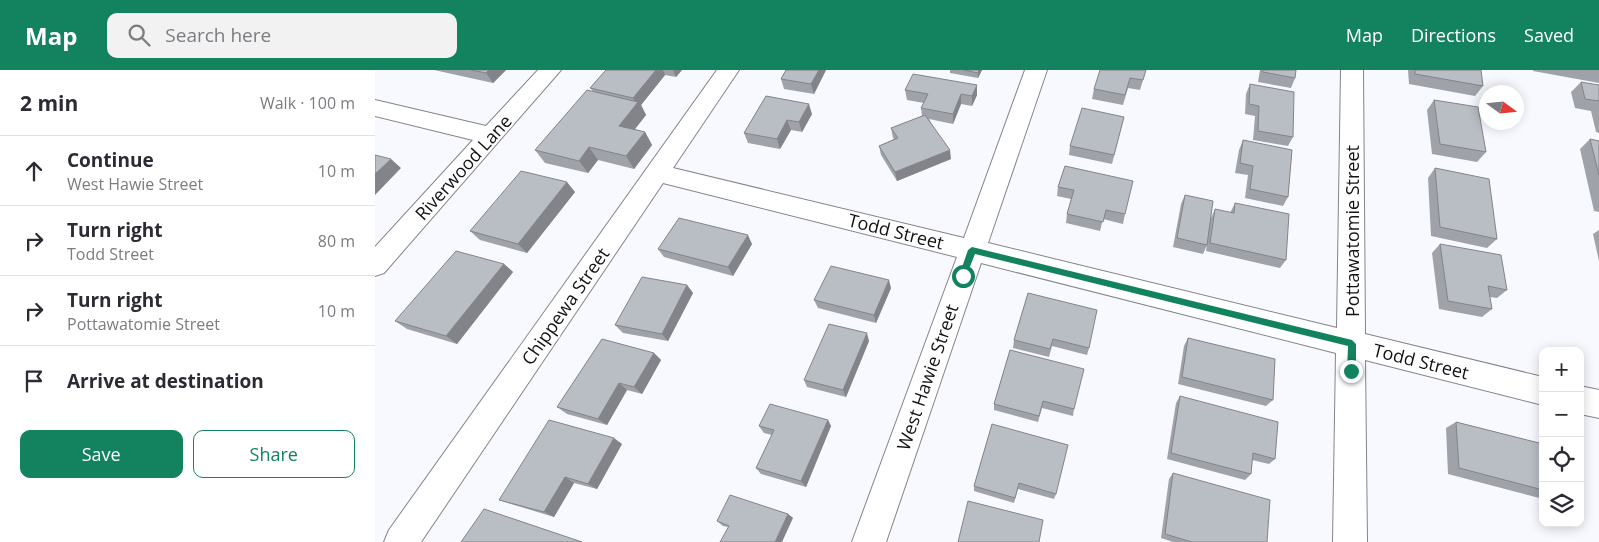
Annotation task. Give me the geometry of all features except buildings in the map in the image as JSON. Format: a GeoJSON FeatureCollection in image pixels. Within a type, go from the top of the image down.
{"type":"FeatureCollection","features":[{"type":"Feature","properties":{"kind":"street","name":"Riverwood Lane"},"geometry":{"type":"LineString","coordinates":[[375,265],[550,70]]}},
{"type":"Feature","properties":{"kind":"street","name":"Chippewa Street"},"geometry":{"type":"LineString","coordinates":[[401,542],[728,70]]}},
{"type":"Feature","properties":{"kind":"street","name":"West Hawie Street"},"geometry":{"type":"LineString","coordinates":[[869,542],[1036,70]]}},
{"type":"Feature","properties":{"kind":"street","name":"Pottawatomie Street"},"geometry":{"type":"LineString","coordinates":[[1350,542],[1352,70]]}},
{"type":"Feature","properties":{"kind":"street"},"geometry":{"type":"LineString","coordinates":[[375,108],[491,136]]}},
{"type":"Feature","properties":{"kind":"street","name":"Todd Street"},"geometry":{"type":"LineString","coordinates":[[658,172],[1539,389]]}},
{"type":"Feature","properties":{"kind":"street"},"geometry":{"type":"LineString","coordinates":[[1584,401],[1599,404]]}},
{"type":"Feature","properties":{"kind":"route"},"geometry":{"type":"LineString","coordinates":[[963,276],[972,250],[1352,344],[1351,371]]}}]}
